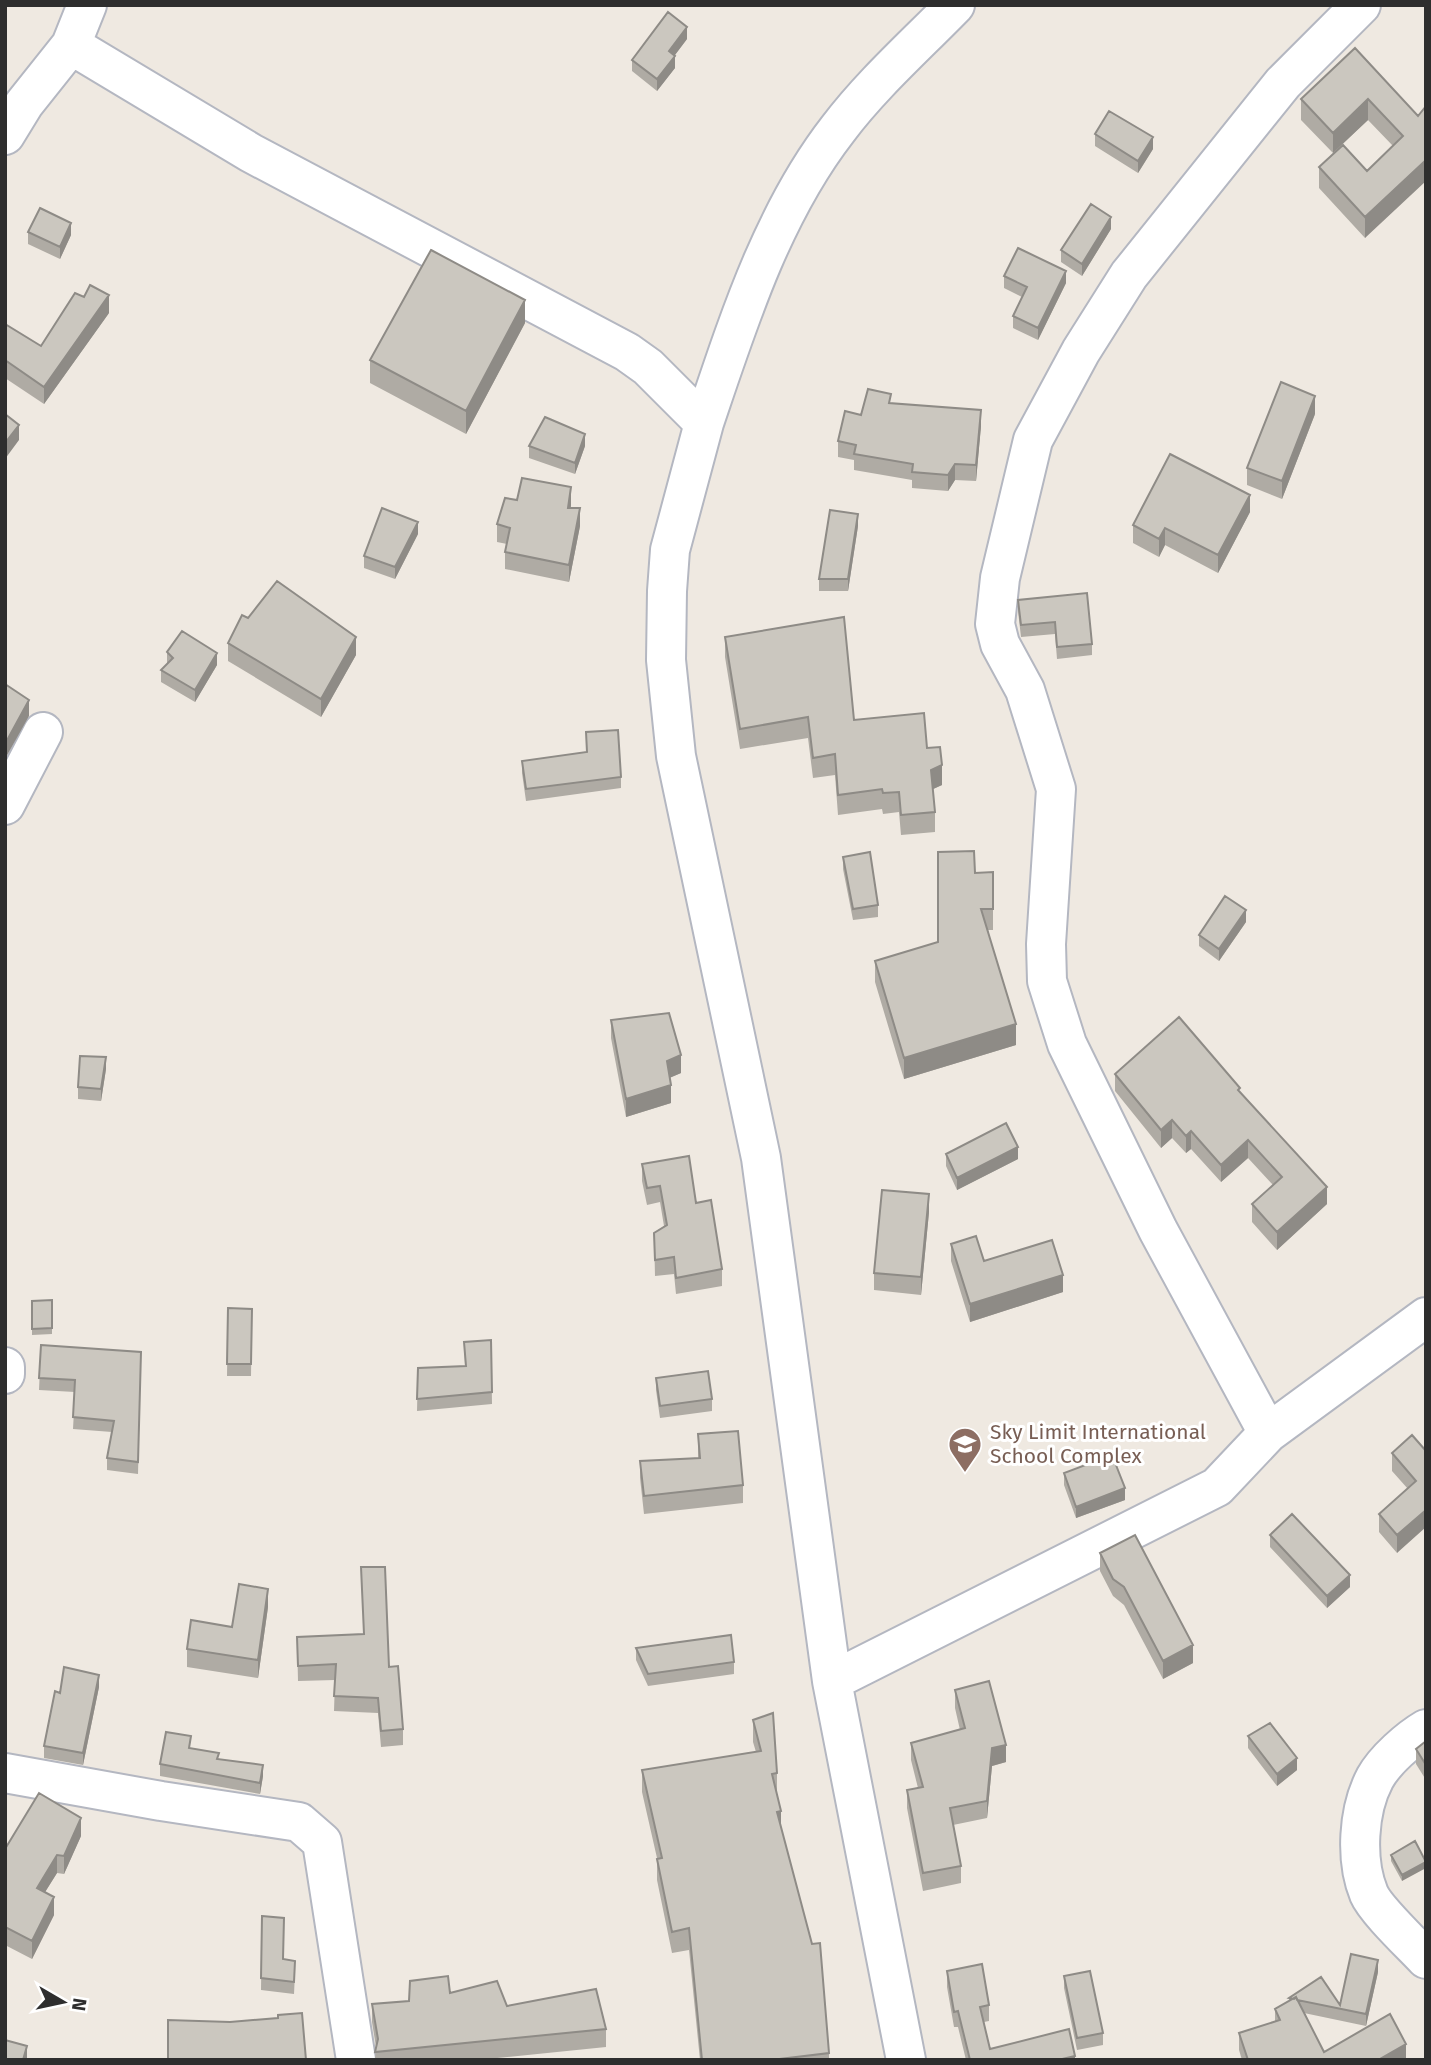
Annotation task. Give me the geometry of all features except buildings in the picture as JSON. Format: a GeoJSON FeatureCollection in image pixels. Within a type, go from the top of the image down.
{"type":"FeatureCollection","features":[{"type":"Feature","properties":{"kind":"street"},"geometry":{"type":"LineString","coordinates":[[5,135],[24,104],[71,45],[87,5]]}},
{"type":"Feature","properties":{"kind":"street"},"geometry":{"type":"LineString","coordinates":[[906,2060],[832,1681],[761,1158],[676,756],[666,660],[670,550],[704,423],[761,266],[809,170],[839,128],[956,5]]}},
{"type":"Feature","properties":{"kind":"street"},"geometry":{"type":"LineString","coordinates":[[1268,1433],[1158,1230],[1067,1044],[1048,981],[1046,944],[1056,789],[1025,690],[1000,644],[995,624],[1003,565],[1033,440],[1081,351],[1129,275],[1283,83],[1361,5]]}},
{"type":"Feature","properties":{"kind":"street"},"geometry":{"type":"LineString","coordinates":[[71,45],[251,153],[627,352],[648,367],[704,423]]}},
{"type":"Feature","properties":{"kind":"street"},"geometry":{"type":"LineString","coordinates":[[5,805],[43,732]]}},
{"type":"Feature","properties":{"kind":"street"},"geometry":{"type":"LineString","coordinates":[[832,1681],[1217,1487],[1268,1433],[1426,1317]]}},
{"type":"Feature","properties":{"kind":"street"},"geometry":{"type":"LineString","coordinates":[[5,1367],[5,1374]]}},
{"type":"Feature","properties":{"kind":"street"},"geometry":{"type":"LineString","coordinates":[[1426,1729],[1412,1737],[1375,1777],[1359,1834],[1360,1857],[1370,1896],[1426,1959]]}},
{"type":"Feature","properties":{"kind":"street"},"geometry":{"type":"LineString","coordinates":[[5,1773],[299,1822],[308,1827],[322,1842],[356,2060]]}},
{"type":"Feature","properties":{"kind":"place","name":"Sky Limit International School Complex"},"geometry":{"type":"Point","coordinates":[965,1474]}}]}
